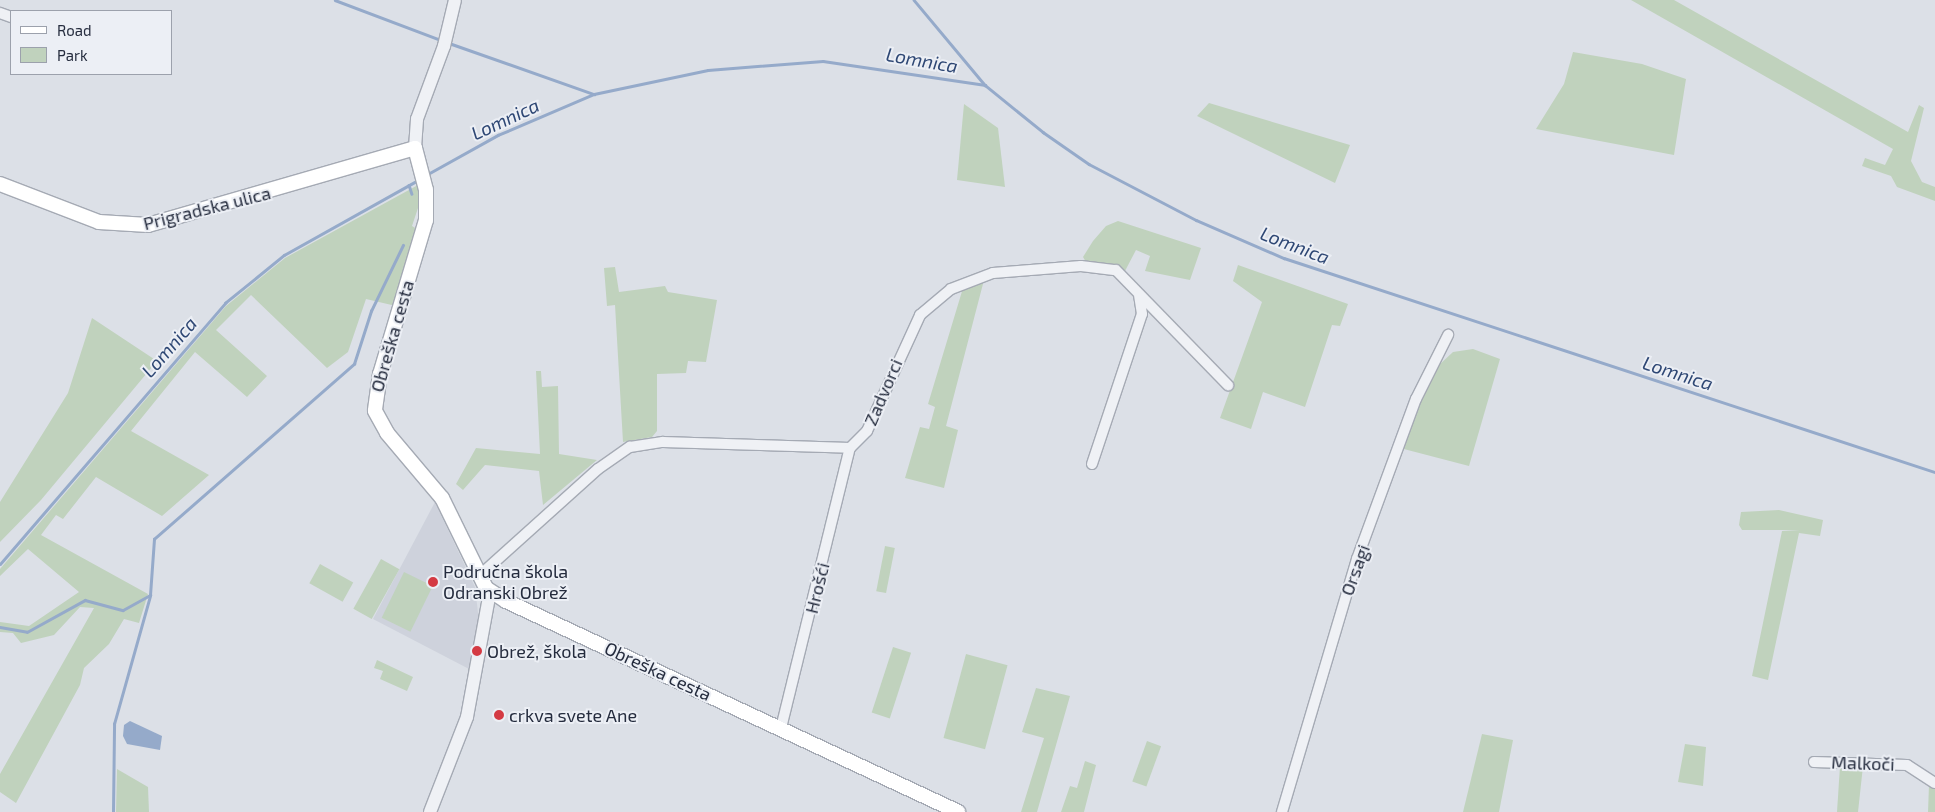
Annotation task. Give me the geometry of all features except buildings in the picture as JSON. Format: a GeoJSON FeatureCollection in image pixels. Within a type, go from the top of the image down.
{"type":"FeatureCollection","features":[{"type":"Feature","properties":{"kind":"main road","name":"Obreška cesta"},"geometry":{"type":"LineString","coordinates":[[415,148],[426,190],[426,220],[374,405],[381,425],[442,498],[479,576],[490,592],[958,812]]}},
{"type":"Feature","properties":{"kind":"main road","name":"Prigradska ulica"},"geometry":{"type":"LineString","coordinates":[[0,184],[99,222],[148,225],[415,148]]}},
{"type":"Feature","properties":{"kind":"street"},"geometry":{"type":"LineString","coordinates":[[415,148],[417,119],[445,42],[455,0]]}},
{"type":"Feature","properties":{"kind":"street","name":"Zadvorci"},"geometry":{"type":"LineString","coordinates":[[850,448],[867,431],[920,315],[951,289],[993,273],[1081,266],[1116,270],[1228,385]]}},
{"type":"Feature","properties":{"kind":"street"},"geometry":{"type":"LineString","coordinates":[[1092,464],[1142,314],[1138,293]]}},
{"type":"Feature","properties":{"kind":"street","name":"Orsagi"},"geometry":{"type":"LineString","coordinates":[[1282,812],[1357,560],[1412,408],[1448,335]]}},
{"type":"Feature","properties":{"kind":"street"},"geometry":{"type":"LineString","coordinates":[[479,576],[598,469],[630,447],[663,442],[850,448]]}},
{"type":"Feature","properties":{"kind":"street","name":"Hrošći"},"geometry":{"type":"LineString","coordinates":[[781,728],[850,448]]}},
{"type":"Feature","properties":{"kind":"street"},"geometry":{"type":"LineString","coordinates":[[430,812],[467,717],[490,592]]}},
{"type":"Feature","properties":{"kind":"street","name":"Malkoči"},"geometry":{"type":"LineString","coordinates":[[1814,762],[1907,765],[1935,783]]}},
{"type":"Feature","properties":{"kind":"shaded area","name":"Područna škola Odranski Obrež"},"geometry":{"type":"Polygon","coordinates":[[[435,502],[475,587],[479,621],[471,670],[373,619],[435,502]]]}},
{"type":"Feature","properties":{"kind":"green space"},"geometry":{"type":"Polygon","coordinates":[[[1631,0],[1674,0],[1908,132],[1919,105],[1924,108],[1911,161],[1922,182],[1935,187],[1935,201],[1897,187],[1891,176],[1862,166],[1865,158],[1885,165],[1893,149],[1631,0]]]}},
{"type":"Feature","properties":{"kind":"green space"},"geometry":{"type":"Polygon","coordinates":[[[1573,52],[1642,64],[1686,79],[1674,155],[1536,129],[1564,84],[1573,52]]]}},
{"type":"Feature","properties":{"kind":"green space"},"geometry":{"type":"Polygon","coordinates":[[[1209,103],[1350,145],[1335,183],[1197,116],[1209,103]]]}},
{"type":"Feature","properties":{"kind":"green space"},"geometry":{"type":"Polygon","coordinates":[[[964,104],[998,128],[1005,187],[957,180],[964,104]]]}},
{"type":"Feature","properties":{"kind":"green space"},"geometry":{"type":"Polygon","coordinates":[[[418,185],[421,199],[412,226],[417,229],[396,306],[366,299],[348,352],[327,368],[251,295],[216,330],[267,376],[247,397],[195,352],[131,431],[209,475],[162,516],[96,477],[63,519],[56,515],[41,535],[148,594],[139,623],[124,619],[109,644],[84,668],[80,685],[16,803],[0,792],[0,774],[94,608],[80,607],[54,635],[21,643],[13,633],[0,632],[0,622],[29,626],[79,592],[28,549],[0,576],[0,569],[226,306],[285,258],[418,185]]]}},
{"type":"Feature","properties":{"kind":"green space"},"geometry":{"type":"Polygon","coordinates":[[[1118,221],[1201,248],[1190,280],[1145,271],[1150,256],[1136,250],[1125,271],[1086,262],[1083,257],[1093,241],[1106,226],[1118,221]]]}},
{"type":"Feature","properties":{"kind":"green space"},"geometry":{"type":"Polygon","coordinates":[[[1238,265],[1348,304],[1340,326],[1332,325],[1305,407],[1263,392],[1251,429],[1220,418],[1262,302],[1233,281],[1238,265]]]}},
{"type":"Feature","properties":{"kind":"green space"},"geometry":{"type":"Polygon","coordinates":[[[615,267],[619,292],[665,286],[668,292],[717,300],[706,362],[688,361],[686,373],[657,374],[657,431],[652,437],[623,442],[615,305],[607,306],[604,268],[615,267]]]}},
{"type":"Feature","properties":{"kind":"green space"},"geometry":{"type":"Polygon","coordinates":[[[984,280],[946,426],[958,430],[944,488],[905,478],[920,427],[929,429],[935,407],[928,404],[963,288],[984,280]]]}},
{"type":"Feature","properties":{"kind":"green space"},"geometry":{"type":"Polygon","coordinates":[[[92,318],[157,361],[41,500],[0,542],[0,502],[68,393],[92,318]]]}},
{"type":"Feature","properties":{"kind":"green space"},"geometry":{"type":"Polygon","coordinates":[[[1473,349],[1500,359],[1469,466],[1400,448],[1419,399],[1439,365],[1453,352],[1473,349]]]}},
{"type":"Feature","properties":{"kind":"green space"},"geometry":{"type":"Polygon","coordinates":[[[536,371],[541,371],[542,387],[558,386],[559,454],[597,460],[543,505],[539,471],[485,465],[463,490],[456,484],[476,448],[540,454],[536,371]]]}},
{"type":"Feature","properties":{"kind":"green space"},"geometry":{"type":"Polygon","coordinates":[[[1779,510],[1823,520],[1820,536],[1799,533],[1768,680],[1752,676],[1782,531],[1800,530],[1742,530],[1739,525],[1741,512],[1779,510]]]}},
{"type":"Feature","properties":{"kind":"green space"},"geometry":{"type":"Polygon","coordinates":[[[885,546],[895,548],[886,593],[876,591],[885,546]]]}},
{"type":"Feature","properties":{"kind":"green space"},"geometry":{"type":"Polygon","coordinates":[[[381,559],[399,569],[372,619],[353,609],[381,559]]]}},
{"type":"Feature","properties":{"kind":"green space"},"geometry":{"type":"Polygon","coordinates":[[[320,564],[353,582],[343,602],[309,583],[320,564]]]}},
{"type":"Feature","properties":{"kind":"green space"},"geometry":{"type":"Polygon","coordinates":[[[404,572],[433,586],[410,632],[382,618],[404,572]]]}},
{"type":"Feature","properties":{"kind":"green space"},"geometry":{"type":"Polygon","coordinates":[[[893,647],[911,653],[890,718],[872,713],[893,647]]]}},
{"type":"Feature","properties":{"kind":"green space"},"geometry":{"type":"Polygon","coordinates":[[[966,654],[1008,665],[985,749],[943,738],[966,654]]]}},
{"type":"Feature","properties":{"kind":"green space"},"geometry":{"type":"Polygon","coordinates":[[[377,660],[413,677],[407,691],[380,679],[383,671],[374,668],[377,660]]]}},
{"type":"Feature","properties":{"kind":"green space"},"geometry":{"type":"Polygon","coordinates":[[[1036,688],[1070,696],[1037,812],[1021,812],[1044,738],[1022,732],[1036,688]]]}},
{"type":"Feature","properties":{"kind":"green space"},"geometry":{"type":"Polygon","coordinates":[[[1482,734],[1513,740],[1499,812],[1463,812],[1482,734]]]}},
{"type":"Feature","properties":{"kind":"green space"},"geometry":{"type":"Polygon","coordinates":[[[1147,741],[1161,746],[1146,787],[1132,781],[1147,741]]]}},
{"type":"Feature","properties":{"kind":"green space"},"geometry":{"type":"Polygon","coordinates":[[[1685,744],[1706,747],[1703,786],[1678,782],[1685,744]]]}},
{"type":"Feature","properties":{"kind":"green space"},"geometry":{"type":"Polygon","coordinates":[[[1085,761],[1096,765],[1084,812],[1061,812],[1070,786],[1077,788],[1085,761]]]}},
{"type":"Feature","properties":{"kind":"green space"},"geometry":{"type":"Polygon","coordinates":[[[1840,766],[1863,766],[1858,812],[1837,812],[1840,766]]]}},
{"type":"Feature","properties":{"kind":"green space"},"geometry":{"type":"Polygon","coordinates":[[[117,769],[148,787],[149,812],[116,812],[117,769]]]}},
{"type":"Feature","properties":{"kind":"green space"},"geometry":{"type":"Polygon","coordinates":[[[1929,785],[1935,786],[1935,812],[1928,812],[1929,785]]]}},
{"type":"Feature","properties":{"kind":"water"},"geometry":{"type":"Polygon","coordinates":[[[130,721],[162,736],[160,750],[127,744],[123,736],[124,725],[130,721]]]}},
{"type":"Feature","properties":{"kind":"waterway"},"geometry":{"type":"LineString","coordinates":[[335,0],[441,40]]}},
{"type":"Feature","properties":{"kind":"waterway","name":"Lomnica"},"geometry":{"type":"LineString","coordinates":[[914,0],[985,85],[1043,132],[1089,164],[1196,220],[1284,258],[1935,472]]}},
{"type":"Feature","properties":{"kind":"waterway"},"geometry":{"type":"LineString","coordinates":[[449,43],[594,94]]}},
{"type":"Feature","properties":{"kind":"waterway","name":"Lomnica"},"geometry":{"type":"LineString","coordinates":[[426,175],[498,135],[594,94],[708,70],[823,61],[985,85]]}},
{"type":"Feature","properties":{"kind":"waterway","name":"Lomnica"},"geometry":{"type":"LineString","coordinates":[[0,564],[225,303],[284,255],[420,179]]}},
{"type":"Feature","properties":{"kind":"waterway"},"geometry":{"type":"LineString","coordinates":[[409,185],[412,194]]}},
{"type":"Feature","properties":{"kind":"waterway"},"geometry":{"type":"LineString","coordinates":[[0,627],[27,632],[85,600],[123,610],[150,595],[154,539],[354,364],[371,311],[403,245]]}},
{"type":"Feature","properties":{"kind":"waterway"},"geometry":{"type":"LineString","coordinates":[[113,812],[114,724],[150,596]]}},
{"type":"Feature","properties":{"kind":"place","name":"Područna škola Odranski Obrež"},"geometry":{"type":"Point","coordinates":[433,582]}},
{"type":"Feature","properties":{"kind":"place","name":"Obrež, škola"},"geometry":{"type":"Point","coordinates":[477,651]}},
{"type":"Feature","properties":{"kind":"place","name":"crkva svete Ane"},"geometry":{"type":"Point","coordinates":[499,715]}}]}
